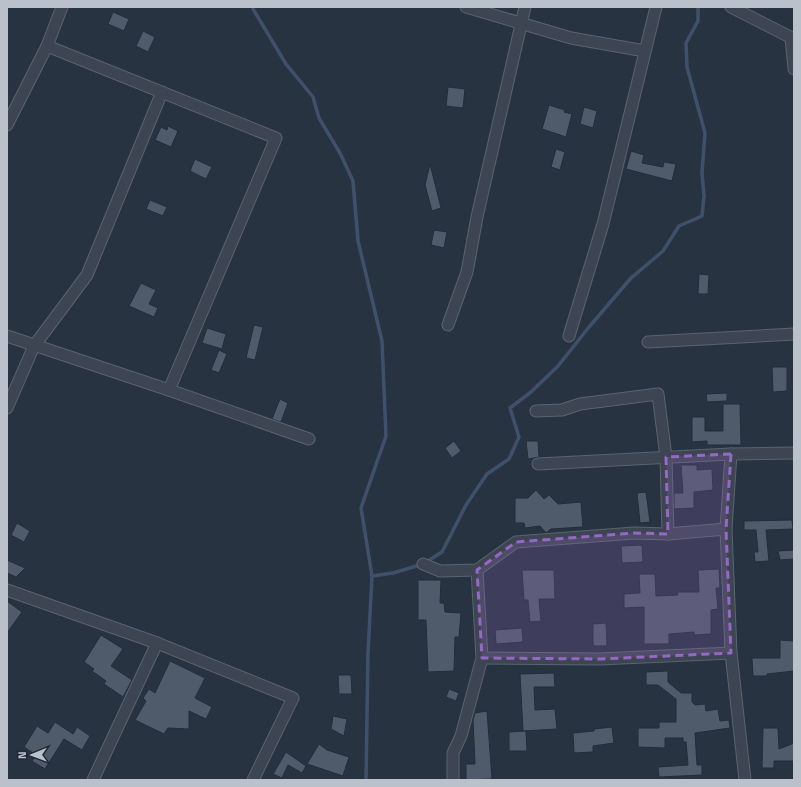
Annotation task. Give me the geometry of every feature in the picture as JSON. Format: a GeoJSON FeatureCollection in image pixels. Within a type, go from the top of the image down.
{"type":"FeatureCollection","features":[{"type":"Feature","properties":{"kind":"street"},"geometry":{"type":"LineString","coordinates":[[7,125],[47,46],[62,7]]}},
{"type":"Feature","properties":{"kind":"street"},"geometry":{"type":"LineString","coordinates":[[466,7],[571,38],[645,51]]}},
{"type":"Feature","properties":{"kind":"street"},"geometry":{"type":"LineString","coordinates":[[448,325],[467,272],[477,217],[525,7]]}},
{"type":"Feature","properties":{"kind":"street"},"geometry":{"type":"LineString","coordinates":[[569,336],[603,224],[656,7]]}},
{"type":"Feature","properties":{"kind":"street"},"geometry":{"type":"LineString","coordinates":[[731,7],[792,39],[794,69]]}},
{"type":"Feature","properties":{"kind":"street"},"geometry":{"type":"LineString","coordinates":[[47,46],[276,138],[169,390]]}},
{"type":"Feature","properties":{"kind":"street"},"geometry":{"type":"LineString","coordinates":[[7,408],[34,346],[87,275],[162,92]]}},
{"type":"Feature","properties":{"kind":"street"},"geometry":{"type":"LineString","coordinates":[[648,342],[794,334]]}},
{"type":"Feature","properties":{"kind":"street"},"geometry":{"type":"LineString","coordinates":[[7,336],[309,439]]}},
{"type":"Feature","properties":{"kind":"street"},"geometry":{"type":"LineString","coordinates":[[536,411],[562,410],[580,404],[658,394],[666,457],[668,534]]}},
{"type":"Feature","properties":{"kind":"street"},"geometry":{"type":"LineString","coordinates":[[538,464],[731,454],[794,453]]}},
{"type":"Feature","properties":{"kind":"street"},"geometry":{"type":"LineString","coordinates":[[731,454],[726,529],[731,653],[745,780]]}},
{"type":"Feature","properties":{"kind":"street"},"geometry":{"type":"LineString","coordinates":[[423,564],[440,571],[477,570],[516,542],[634,532],[668,534],[726,529]]}},
{"type":"Feature","properties":{"kind":"street"},"geometry":{"type":"LineString","coordinates":[[453,780],[453,753],[461,736],[482,658],[477,570]]}},
{"type":"Feature","properties":{"kind":"street"},"geometry":{"type":"LineString","coordinates":[[7,590],[157,643],[293,698],[253,780]]}},
{"type":"Feature","properties":{"kind":"street"},"geometry":{"type":"LineString","coordinates":[[93,780],[157,643]]}},
{"type":"Feature","properties":{"kind":"street"},"geometry":{"type":"LineString","coordinates":[[482,658],[600,659],[731,653]]}},
{"type":"Feature","properties":{"kind":"highlighted area"},"geometry":{"type":"Polygon","coordinates":[[[731,454],[726,529],[731,653],[600,659],[482,658],[477,570],[516,542],[634,533],[668,534],[666,457],[731,454]]]}},
{"type":"Feature","properties":{"kind":"building"},"geometry":{"type":"Polygon","coordinates":[[[113,12],[129,19],[124,31],[108,24],[113,12]]]}},
{"type":"Feature","properties":{"kind":"building"},"geometry":{"type":"Polygon","coordinates":[[[143,31],[155,37],[148,52],[136,46],[143,31]]]}},
{"type":"Feature","properties":{"kind":"building"},"geometry":{"type":"Polygon","coordinates":[[[448,87],[465,89],[463,108],[446,106],[448,87]]]}},
{"type":"Feature","properties":{"kind":"building"},"geometry":{"type":"Polygon","coordinates":[[[549,105],[572,114],[566,137],[542,129],[549,105]]]}},
{"type":"Feature","properties":{"kind":"building"},"geometry":{"type":"Polygon","coordinates":[[[584,107],[597,111],[593,128],[580,124],[584,107]]]}},
{"type":"Feature","properties":{"kind":"building"},"geometry":{"type":"Polygon","coordinates":[[[168,126],[178,131],[171,147],[155,140],[161,127],[167,130],[168,126]]]}},
{"type":"Feature","properties":{"kind":"building"},"geometry":{"type":"Polygon","coordinates":[[[556,149],[565,152],[560,170],[551,167],[556,149]]]}},
{"type":"Feature","properties":{"kind":"building"},"geometry":{"type":"Polygon","coordinates":[[[631,151],[644,155],[642,163],[663,167],[664,162],[676,164],[672,181],[626,169],[631,151]]]}},
{"type":"Feature","properties":{"kind":"building"},"geometry":{"type":"Polygon","coordinates":[[[195,159],[212,167],[206,179],[190,171],[195,159]]]}},
{"type":"Feature","properties":{"kind":"building"},"geometry":{"type":"Polygon","coordinates":[[[430,164],[441,208],[432,211],[425,185],[430,164]]]}},
{"type":"Feature","properties":{"kind":"building"},"geometry":{"type":"Polygon","coordinates":[[[150,200],[167,207],[163,216],[146,209],[150,200]]]}},
{"type":"Feature","properties":{"kind":"building"},"geometry":{"type":"Polygon","coordinates":[[[434,230],[447,232],[444,248],[431,245],[434,230]]]}},
{"type":"Feature","properties":{"kind":"building"},"geometry":{"type":"Polygon","coordinates":[[[699,274],[709,275],[708,294],[698,294],[699,274]]]}},
{"type":"Feature","properties":{"kind":"building"},"geometry":{"type":"Polygon","coordinates":[[[141,283],[156,290],[149,304],[158,308],[154,317],[129,306],[141,283]]]}},
{"type":"Feature","properties":{"kind":"building"},"geometry":{"type":"Polygon","coordinates":[[[254,325],[263,327],[255,360],[246,358],[254,325]]]}},
{"type":"Feature","properties":{"kind":"building"},"geometry":{"type":"Polygon","coordinates":[[[207,328],[226,334],[222,349],[202,343],[207,328]]]}},
{"type":"Feature","properties":{"kind":"building"},"geometry":{"type":"Polygon","coordinates":[[[219,350],[227,354],[219,373],[211,370],[219,350]]]}},
{"type":"Feature","properties":{"kind":"building"},"geometry":{"type":"Polygon","coordinates":[[[772,367],[787,367],[787,391],[773,392],[772,367]]]}},
{"type":"Feature","properties":{"kind":"building"},"geometry":{"type":"Polygon","coordinates":[[[727,393],[727,401],[707,402],[706,394],[727,393]]]}},
{"type":"Feature","properties":{"kind":"building"},"geometry":{"type":"Polygon","coordinates":[[[280,399],[288,403],[281,422],[272,419],[280,399]]]}},
{"type":"Feature","properties":{"kind":"building"},"geometry":{"type":"Polygon","coordinates":[[[723,404],[740,404],[741,445],[707,445],[707,441],[692,442],[692,417],[705,417],[705,431],[723,431],[723,404]]]}},
{"type":"Feature","properties":{"kind":"building"},"geometry":{"type":"Polygon","coordinates":[[[454,441],[461,451],[452,458],[445,448],[454,441]]]}},
{"type":"Feature","properties":{"kind":"building"},"geometry":{"type":"Polygon","coordinates":[[[526,441],[538,441],[539,457],[528,459],[526,441]]]}},
{"type":"Feature","properties":{"kind":"building"},"geometry":{"type":"Polygon","coordinates":[[[681,465],[697,465],[697,470],[712,469],[713,490],[694,492],[694,508],[674,509],[674,493],[683,493],[681,465]]]}},
{"type":"Feature","properties":{"kind":"building"},"geometry":{"type":"Polygon","coordinates":[[[536,490],[544,499],[549,495],[558,504],[581,502],[583,527],[551,529],[546,533],[540,526],[525,528],[524,523],[515,523],[515,498],[528,498],[536,490]]]}},
{"type":"Feature","properties":{"kind":"building"},"geometry":{"type":"Polygon","coordinates":[[[646,492],[650,522],[640,523],[637,493],[646,492]]]}},
{"type":"Feature","properties":{"kind":"building"},"geometry":{"type":"Polygon","coordinates":[[[792,520],[793,529],[766,530],[769,561],[755,562],[754,552],[758,552],[756,530],[744,530],[744,521],[792,520]]]}},
{"type":"Feature","properties":{"kind":"building"},"geometry":{"type":"Polygon","coordinates":[[[17,523],[30,531],[24,542],[11,535],[17,523]]]}},
{"type":"Feature","properties":{"kind":"building"},"geometry":{"type":"Polygon","coordinates":[[[642,545],[643,562],[622,563],[621,546],[642,545]]]}},
{"type":"Feature","properties":{"kind":"building"},"geometry":{"type":"Polygon","coordinates":[[[794,550],[794,559],[780,560],[778,551],[794,550]]]}},
{"type":"Feature","properties":{"kind":"building"},"geometry":{"type":"Polygon","coordinates":[[[7,560],[25,568],[16,577],[7,573],[7,560]]]}},
{"type":"Feature","properties":{"kind":"building"},"geometry":{"type":"Polygon","coordinates":[[[719,569],[720,588],[716,588],[718,609],[711,610],[711,634],[694,635],[694,632],[669,634],[669,644],[644,644],[644,607],[624,608],[624,594],[640,593],[639,574],[655,574],[656,596],[678,595],[677,592],[699,592],[698,570],[719,569]]]}},
{"type":"Feature","properties":{"kind":"building"},"geometry":{"type":"Polygon","coordinates":[[[522,570],[554,570],[555,599],[539,599],[541,621],[530,622],[528,600],[524,600],[522,570]]]}},
{"type":"Feature","properties":{"kind":"building"},"geometry":{"type":"Polygon","coordinates":[[[418,580],[441,580],[440,603],[444,603],[445,612],[461,613],[459,637],[455,637],[454,671],[428,672],[426,620],[418,620],[418,580]]]}},
{"type":"Feature","properties":{"kind":"building"},"geometry":{"type":"Polygon","coordinates":[[[7,601],[22,612],[7,633],[7,601]]]}},
{"type":"Feature","properties":{"kind":"building"},"geometry":{"type":"Polygon","coordinates":[[[606,623],[607,646],[593,646],[593,624],[606,623]]]}},
{"type":"Feature","properties":{"kind":"building"},"geometry":{"type":"Polygon","coordinates":[[[522,628],[523,642],[496,644],[495,630],[522,628]]]}},
{"type":"Feature","properties":{"kind":"building"},"geometry":{"type":"Polygon","coordinates":[[[101,635],[123,649],[111,666],[132,680],[123,697],[104,684],[106,681],[92,671],[94,669],[84,662],[101,635]]]}},
{"type":"Feature","properties":{"kind":"building"},"geometry":{"type":"Polygon","coordinates":[[[780,640],[794,641],[794,671],[767,674],[767,676],[753,676],[752,658],[780,658],[780,640]]]}},
{"type":"Feature","properties":{"kind":"building"},"geometry":{"type":"Polygon","coordinates":[[[170,661],[205,678],[195,698],[212,707],[206,719],[189,711],[189,729],[168,728],[164,734],[135,720],[146,701],[143,698],[149,689],[155,693],[170,661]]]}},
{"type":"Feature","properties":{"kind":"building"},"geometry":{"type":"Polygon","coordinates":[[[668,671],[668,682],[681,693],[692,693],[692,702],[695,705],[705,704],[706,711],[718,709],[720,721],[729,720],[730,728],[695,733],[697,765],[702,765],[702,775],[659,777],[658,767],[688,765],[686,742],[683,742],[683,738],[665,738],[665,748],[638,747],[638,728],[659,728],[659,722],[676,722],[676,699],[658,685],[646,685],[646,672],[668,671]]]}},
{"type":"Feature","properties":{"kind":"building"},"geometry":{"type":"Polygon","coordinates":[[[554,673],[555,687],[534,687],[535,710],[555,709],[557,729],[523,731],[520,674],[554,673]]]}},
{"type":"Feature","properties":{"kind":"building"},"geometry":{"type":"Polygon","coordinates":[[[338,675],[351,675],[352,694],[339,694],[338,675]]]}},
{"type":"Feature","properties":{"kind":"building"},"geometry":{"type":"Polygon","coordinates":[[[449,689],[459,693],[456,701],[446,697],[449,689]]]}},
{"type":"Feature","properties":{"kind":"building"},"geometry":{"type":"Polygon","coordinates":[[[487,711],[492,779],[466,780],[466,764],[475,764],[473,720],[475,713],[487,711]]]}},
{"type":"Feature","properties":{"kind":"building"},"geometry":{"type":"Polygon","coordinates":[[[333,716],[347,719],[344,736],[331,729],[333,716]]]}},
{"type":"Feature","properties":{"kind":"building"},"geometry":{"type":"Polygon","coordinates":[[[55,722],[73,734],[77,727],[90,736],[82,750],[64,739],[45,769],[32,761],[36,755],[24,747],[37,726],[48,733],[55,722]]]}},
{"type":"Feature","properties":{"kind":"building"},"geometry":{"type":"Polygon","coordinates":[[[612,727],[614,743],[593,746],[593,752],[574,753],[573,733],[594,731],[594,729],[612,727]]]}},
{"type":"Feature","properties":{"kind":"building"},"geometry":{"type":"Polygon","coordinates":[[[763,728],[778,728],[779,749],[794,743],[794,761],[774,761],[774,768],[762,768],[763,728]]]}},
{"type":"Feature","properties":{"kind":"building"},"geometry":{"type":"Polygon","coordinates":[[[526,731],[527,751],[509,751],[509,732],[526,731]]]}},
{"type":"Feature","properties":{"kind":"building"},"geometry":{"type":"Polygon","coordinates":[[[319,744],[327,750],[349,757],[343,776],[307,764],[319,744]]]}},
{"type":"Feature","properties":{"kind":"building"},"geometry":{"type":"Polygon","coordinates":[[[286,752],[306,766],[302,773],[288,765],[282,778],[273,774],[286,752]]]}},
{"type":"Feature","properties":{"kind":"waterway"},"geometry":{"type":"LineString","coordinates":[[372,576],[393,573],[423,564],[442,552],[466,505],[487,474],[509,459],[519,437],[510,408],[531,392],[558,366],[631,278],[663,251],[679,226],[702,216],[704,196],[702,173],[705,133],[687,67],[686,43],[698,21],[698,7]]}},
{"type":"Feature","properties":{"kind":"waterway"},"geometry":{"type":"LineString","coordinates":[[253,9],[286,64],[313,97],[319,118],[340,153],[353,181],[358,241],[382,341],[386,436],[361,508],[372,576],[368,653],[366,780]]}}]}
